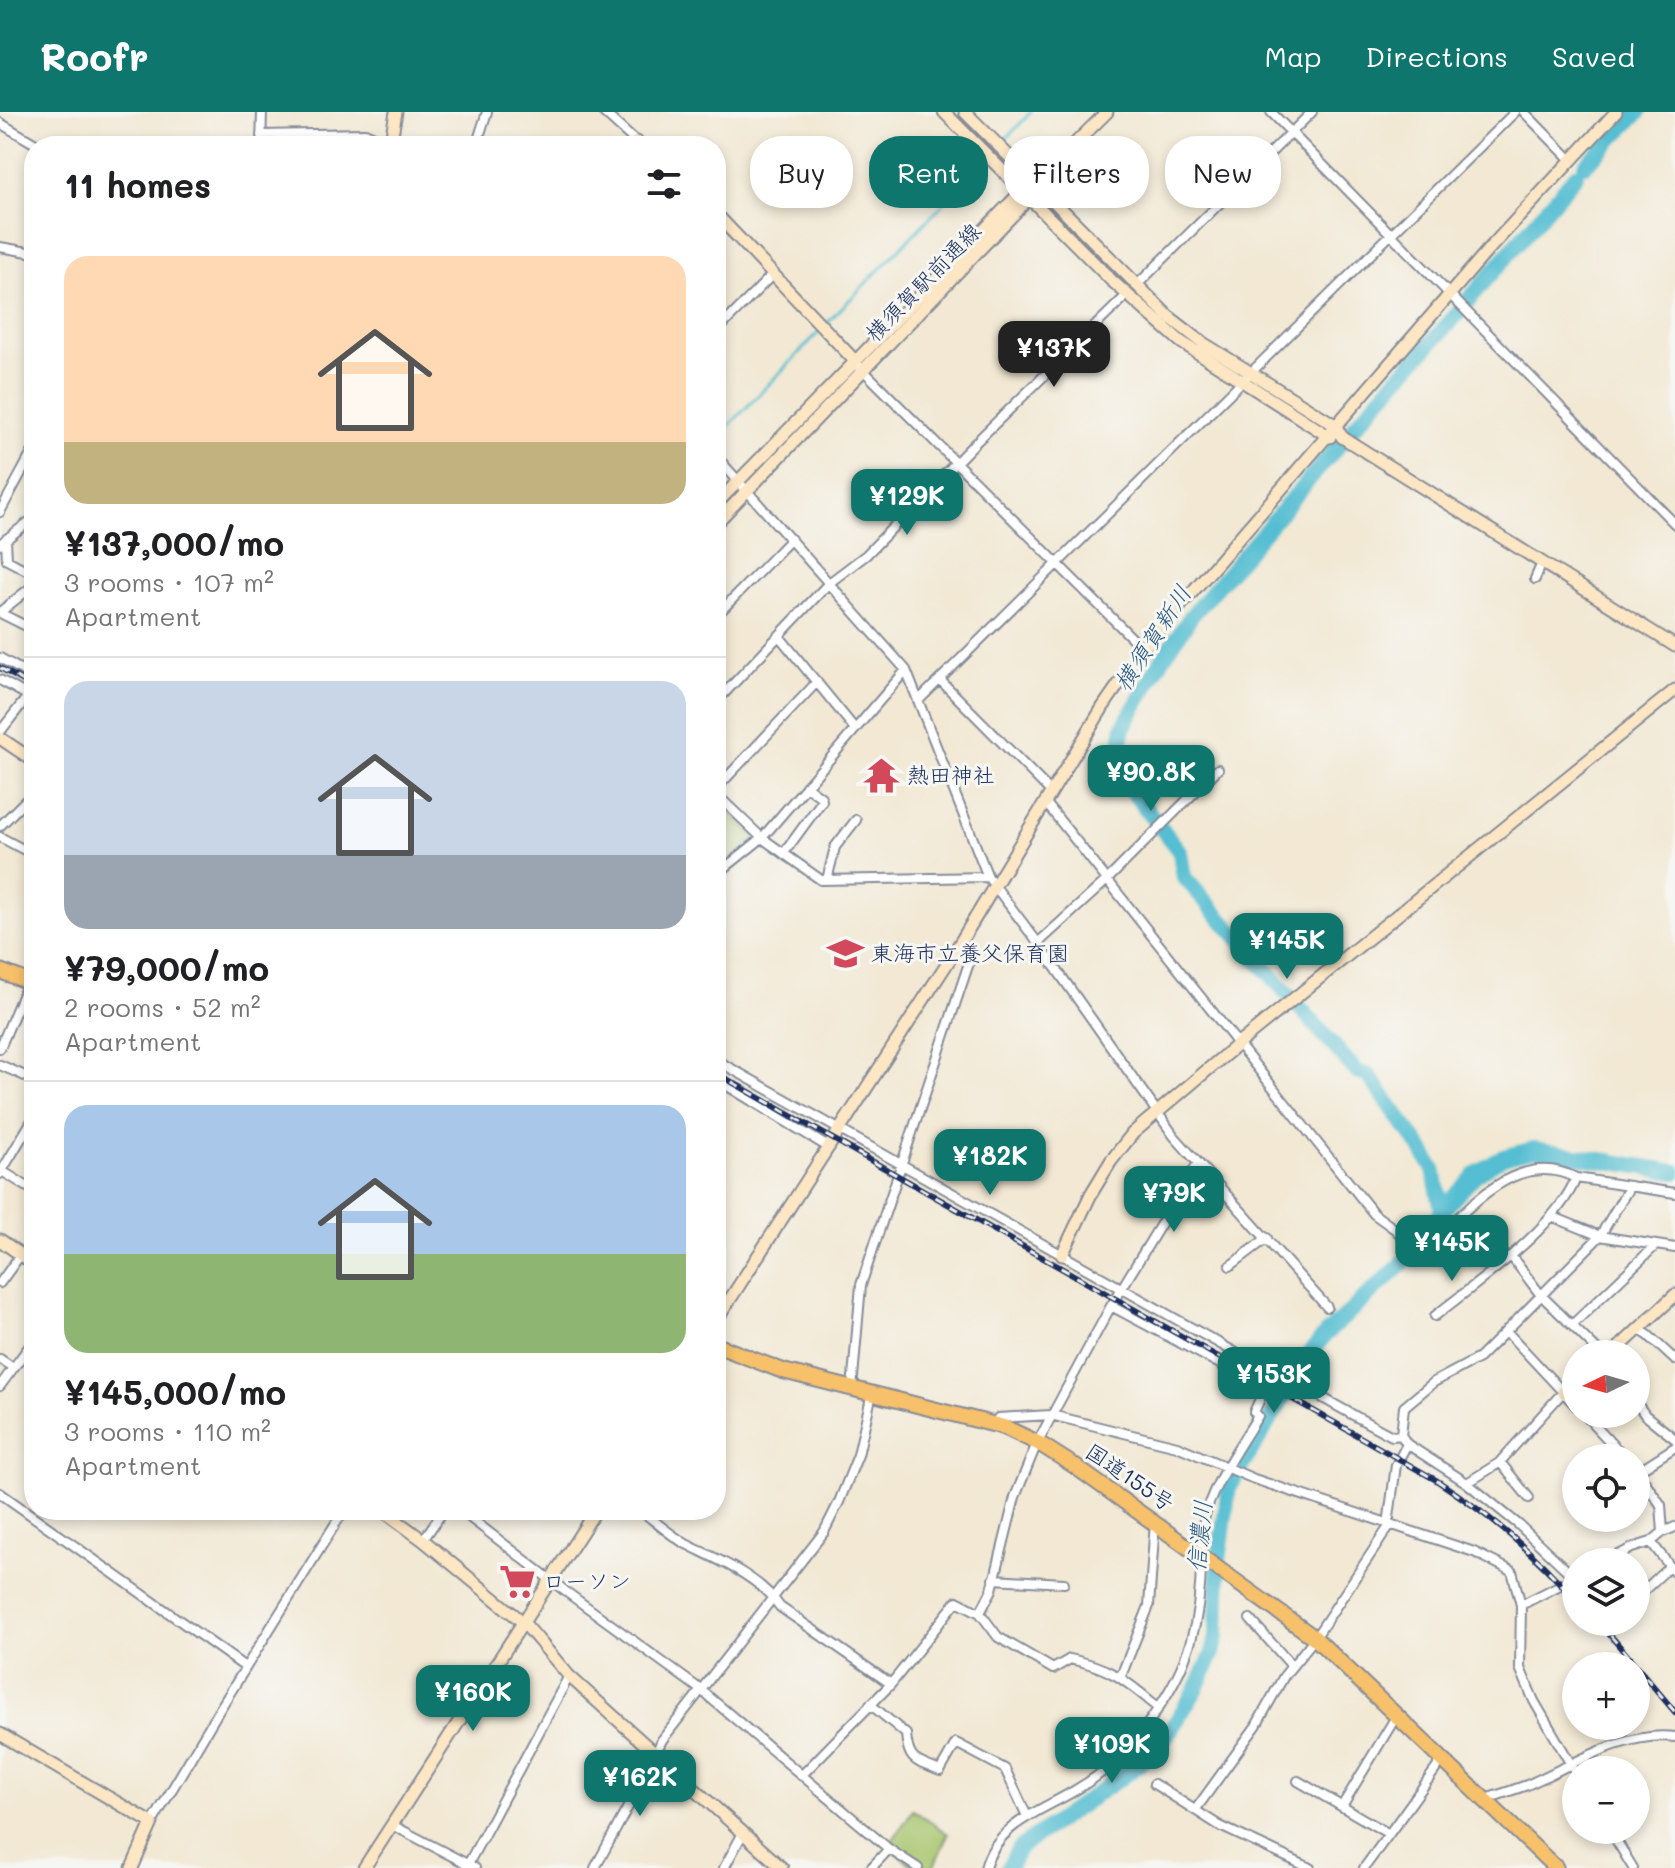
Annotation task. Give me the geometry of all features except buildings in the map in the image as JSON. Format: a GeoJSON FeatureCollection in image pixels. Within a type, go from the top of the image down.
{"type":"FeatureCollection","features":[{"type":"Feature","properties":{"kind":"highway"},"geometry":{"type":"LineString","coordinates":[[0,971],[24,980]]}},
{"type":"Feature","properties":{"kind":"highway","name":"国道155号"},"geometry":{"type":"LineString","coordinates":[[726,1349],[783,1371],[1004,1427],[1037,1443],[1155,1521],[1315,1638],[1556,1868]]}},
{"type":"Feature","properties":{"kind":"street"},"geometry":{"type":"LineString","coordinates":[[262,112],[261,135],[365,133],[372,136]]}},
{"type":"Feature","properties":{"kind":"street"},"geometry":{"type":"LineString","coordinates":[[393,136],[396,112]]}},
{"type":"Feature","properties":{"kind":"street"},"geometry":{"type":"LineString","coordinates":[[479,136],[487,112]]}},
{"type":"Feature","properties":{"kind":"street"},"geometry":{"type":"LineString","coordinates":[[603,112],[627,136]]}},
{"type":"Feature","properties":{"kind":"street"},"geometry":{"type":"LineString","coordinates":[[944,112],[1004,171]]}},
{"type":"Feature","properties":{"kind":"street"},"geometry":{"type":"LineString","coordinates":[[965,112],[1004,152]]}},
{"type":"Feature","properties":{"kind":"street","name":"横須賀駅前通線"},"geometry":{"type":"LineString","coordinates":[[1083,136],[1107,112]]}},
{"type":"Feature","properties":{"kind":"street"},"geometry":{"type":"LineString","coordinates":[[1271,112],[1675,524]]}},
{"type":"Feature","properties":{"kind":"street"},"geometry":{"type":"LineString","coordinates":[[726,692],[829,583],[866,555],[1312,112]]}},
{"type":"Feature","properties":{"kind":"street"},"geometry":{"type":"LineString","coordinates":[[918,701],[1515,112]]}},
{"type":"Feature","properties":{"kind":"street"},"geometry":{"type":"LineString","coordinates":[[1524,112],[1570,159]]}},
{"type":"Feature","properties":{"kind":"street"},"geometry":{"type":"LineString","coordinates":[[726,1305],[957,948],[991,882],[1143,649],[1326,435],[1570,159],[1616,112]]}},
{"type":"Feature","properties":{"kind":"street"},"geometry":{"type":"LineString","coordinates":[[0,123],[24,137]]}},
{"type":"Feature","properties":{"kind":"street","name":"横須賀駅前通線"},"geometry":{"type":"LineString","coordinates":[[726,494],[855,361],[1013,208]]}},
{"type":"Feature","properties":{"kind":"street","name":"横須賀駅前通線"},"geometry":{"type":"LineString","coordinates":[[726,513],[864,371],[1014,208]]}},
{"type":"Feature","properties":{"kind":"street"},"geometry":{"type":"LineString","coordinates":[[1042,208],[1132,290],[1203,343],[1335,425],[1347,440]]}},
{"type":"Feature","properties":{"kind":"street"},"geometry":{"type":"LineString","coordinates":[[1058,208],[1181,342],[1326,435],[1347,440],[1675,646]]}},
{"type":"Feature","properties":{"kind":"street"},"geometry":{"type":"LineString","coordinates":[[726,225],[864,371],[1143,649]]}},
{"type":"Feature","properties":{"kind":"street"},"geometry":{"type":"LineString","coordinates":[[0,247],[24,251]]}},
{"type":"Feature","properties":{"kind":"street"},"geometry":{"type":"LineString","coordinates":[[726,322],[773,274]]}},
{"type":"Feature","properties":{"kind":"street"},"geometry":{"type":"LineString","coordinates":[[726,467],[906,670],[991,882],[1038,943],[1174,1136],[1327,1307]]}},
{"type":"Feature","properties":{"kind":"street"},"geometry":{"type":"LineString","coordinates":[[0,512],[24,468]]}},
{"type":"Feature","properties":{"kind":"street"},"geometry":{"type":"LineString","coordinates":[[24,526],[3,542],[7,560],[24,569]]}},
{"type":"Feature","properties":{"kind":"street"},"geometry":{"type":"LineString","coordinates":[[726,606],[791,539]]}},
{"type":"Feature","properties":{"kind":"street"},"geometry":{"type":"LineString","coordinates":[[1535,579],[1542,563]]}},
{"type":"Feature","properties":{"kind":"street"},"geometry":{"type":"LineString","coordinates":[[24,593],[0,612],[24,625]]}},
{"type":"Feature","properties":{"kind":"street"},"geometry":{"type":"LineString","coordinates":[[779,636],[855,729]]}},
{"type":"Feature","properties":{"kind":"street"},"geometry":{"type":"LineString","coordinates":[[0,658],[24,671]]}},
{"type":"Feature","properties":{"kind":"street"},"geometry":{"type":"LineString","coordinates":[[726,867],[762,838],[906,670]]}},
{"type":"Feature","properties":{"kind":"street"},"geometry":{"type":"LineString","coordinates":[[0,680],[24,694]]}},
{"type":"Feature","properties":{"kind":"street"},"geometry":{"type":"LineString","coordinates":[[941,681],[1048,797],[1107,880],[1374,1214],[1416,1250],[1422,1253],[1477,1200],[1521,1172],[1543,1170],[1566,1173],[1576,1178],[1675,1193]]}},
{"type":"Feature","properties":{"kind":"street"},"geometry":{"type":"LineString","coordinates":[[726,780],[817,682]]}},
{"type":"Feature","properties":{"kind":"street"},"geometry":{"type":"LineString","coordinates":[[1062,1255],[1091,1194],[1133,1133],[1238,1044],[1675,690]]}},
{"type":"Feature","properties":{"kind":"street"},"geometry":{"type":"LineString","coordinates":[[24,706],[0,735],[24,753]]}},
{"type":"Feature","properties":{"kind":"street"},"geometry":{"type":"LineString","coordinates":[[1038,943],[1107,880],[1218,769]]}},
{"type":"Feature","properties":{"kind":"street"},"geometry":{"type":"LineString","coordinates":[[784,853],[822,801],[806,786]]}},
{"type":"Feature","properties":{"kind":"street"},"geometry":{"type":"LineString","coordinates":[[726,801],[762,838],[821,880],[991,882]]}},
{"type":"Feature","properties":{"kind":"street"},"geometry":{"type":"LineString","coordinates":[[0,826],[24,802]]}},
{"type":"Feature","properties":{"kind":"street"},"geometry":{"type":"LineString","coordinates":[[827,880],[835,847],[856,820]]}},
{"type":"Feature","properties":{"kind":"street"},"geometry":{"type":"LineString","coordinates":[[0,837],[24,850]]}},
{"type":"Feature","properties":{"kind":"street"},"geometry":{"type":"LineString","coordinates":[[852,1389],[861,1285],[970,960],[957,948]]}},
{"type":"Feature","properties":{"kind":"street"},"geometry":{"type":"LineString","coordinates":[[0,1048],[24,998]]}},
{"type":"Feature","properties":{"kind":"street"},"geometry":{"type":"LineString","coordinates":[[0,1065],[24,1076]]}},
{"type":"Feature","properties":{"kind":"street"},"geometry":{"type":"LineString","coordinates":[[726,1066],[1238,1354],[1392,1436],[1401,1435]]}},
{"type":"Feature","properties":{"kind":"street"},"geometry":{"type":"LineString","coordinates":[[726,1085],[828,1147]]}},
{"type":"Feature","properties":{"kind":"street"},"geometry":{"type":"LineString","coordinates":[[24,1134],[1,1173],[24,1186]]}},
{"type":"Feature","properties":{"kind":"street"},"geometry":{"type":"LineString","coordinates":[[980,1613],[992,1590],[1015,1497],[1037,1443],[1111,1306],[1198,1163]]}},
{"type":"Feature","properties":{"kind":"street"},"geometry":{"type":"LineString","coordinates":[[1435,1316],[1511,1256],[1551,1216],[1573,1187],[1576,1178]]}},
{"type":"Feature","properties":{"kind":"street"},"geometry":{"type":"LineString","coordinates":[[1562,1566],[1519,1525],[1467,1483],[1407,1444],[1401,1435],[1404,1407],[1418,1393],[1479,1358],[1600,1236],[1630,1186]]}},
{"type":"Feature","properties":{"kind":"street"},"geometry":{"type":"LineString","coordinates":[[1551,1216],[1600,1236],[1675,1248]]}},
{"type":"Feature","properties":{"kind":"street"},"geometry":{"type":"LineString","coordinates":[[1230,1266],[1267,1238]]}},
{"type":"Feature","properties":{"kind":"street"},"geometry":{"type":"LineString","coordinates":[[0,1240],[24,1256]]}},
{"type":"Feature","properties":{"kind":"street"},"geometry":{"type":"LineString","coordinates":[[1572,1325],[1655,1246]]}},
{"type":"Feature","properties":{"kind":"street"},"geometry":{"type":"LineString","coordinates":[[0,1283],[21,1254]]}},
{"type":"Feature","properties":{"kind":"street"},"geometry":{"type":"LineString","coordinates":[[1511,1256],[1540,1294],[1587,1340]]}},
{"type":"Feature","properties":{"kind":"street"},"geometry":{"type":"LineString","coordinates":[[1627,1340],[1675,1295]]}},
{"type":"Feature","properties":{"kind":"street"},"geometry":{"type":"LineString","coordinates":[[985,1868],[993,1848],[1026,1814],[1074,1791],[1114,1763],[1127,1752],[1159,1708],[1177,1678],[1191,1645],[1200,1587],[1203,1523],[1258,1416],[1254,1412],[1260,1399],[1260,1387],[1111,1306]]}},
{"type":"Feature","properties":{"kind":"street"},"geometry":{"type":"LineString","coordinates":[[1638,1329],[1675,1360]]}},
{"type":"Feature","properties":{"kind":"street"},"geometry":{"type":"LineString","coordinates":[[1506,1331],[1562,1391]]}},
{"type":"Feature","properties":{"kind":"street"},"geometry":{"type":"LineString","coordinates":[[0,1386],[24,1352]]}},
{"type":"Feature","properties":{"kind":"street"},"geometry":{"type":"LineString","coordinates":[[1231,1370],[1238,1354]]}},
{"type":"Feature","properties":{"kind":"street"},"geometry":{"type":"LineString","coordinates":[[0,1359],[12,1367]]}},
{"type":"Feature","properties":{"kind":"street"},"geometry":{"type":"LineString","coordinates":[[595,1868],[662,1740],[824,1532],[858,1455],[872,1393]]}},
{"type":"Feature","properties":{"kind":"street"},"geometry":{"type":"LineString","coordinates":[[1467,1483],[1500,1462],[1562,1393]]}},
{"type":"Feature","properties":{"kind":"street"},"geometry":{"type":"LineString","coordinates":[[993,1424],[998,1418],[1051,1415],[1177,1446],[1254,1479],[1474,1552],[1506,1566],[1512,1571],[1521,1605],[1520,1668],[1534,1701],[1566,1756]]}},
{"type":"Feature","properties":{"kind":"street"},"geometry":{"type":"LineString","coordinates":[[1650,1419],[1675,1439]]}},
{"type":"Feature","properties":{"kind":"street"},"geometry":{"type":"LineString","coordinates":[[1596,1428],[1610,1444]]}},
{"type":"Feature","properties":{"kind":"street"},"geometry":{"type":"LineString","coordinates":[[1196,1809],[1256,1726],[1292,1666],[1315,1638],[1389,1525],[1396,1465],[1407,1444]]}},
{"type":"Feature","properties":{"kind":"street"},"geometry":{"type":"LineString","coordinates":[[1650,1462],[1675,1447]]}},
{"type":"Feature","properties":{"kind":"street"},"geometry":{"type":"LineString","coordinates":[[1500,1462],[1529,1498]]}},
{"type":"Feature","properties":{"kind":"street"},"geometry":{"type":"LineString","coordinates":[[1650,1489],[1661,1505],[1663,1532]]}},
{"type":"Feature","properties":{"kind":"street"},"geometry":{"type":"LineString","coordinates":[[0,1493],[24,1510]]}},
{"type":"Feature","properties":{"kind":"street"},"geometry":{"type":"LineString","coordinates":[[38,1520],[245,1667]]}},
{"type":"Feature","properties":{"kind":"street"},"geometry":{"type":"LineString","coordinates":[[132,1868],[152,1823],[338,1520]]}},
{"type":"Feature","properties":{"kind":"street"},"geometry":{"type":"LineString","coordinates":[[396,1520],[524,1623],[569,1676],[782,1868]]}},
{"type":"Feature","properties":{"kind":"street"},"geometry":{"type":"LineString","coordinates":[[423,1540],[437,1520]]}},
{"type":"Feature","properties":{"kind":"street"},"geometry":{"type":"LineString","coordinates":[[473,1520],[701,1690],[889,1849],[918,1868]]}},
{"type":"Feature","properties":{"kind":"street"},"geometry":{"type":"LineString","coordinates":[[364,1868],[589,1520]]}},
{"type":"Feature","properties":{"kind":"street"},"geometry":{"type":"LineString","coordinates":[[653,1520],[684,1543],[720,1558],[773,1597],[780,1607],[891,1684]]}},
{"type":"Feature","properties":{"kind":"street"},"geometry":{"type":"LineString","coordinates":[[1121,1676],[1149,1606],[1155,1521]]}},
{"type":"Feature","properties":{"kind":"street"},"geometry":{"type":"LineString","coordinates":[[1632,1548],[1651,1542],[1675,1527]]}},
{"type":"Feature","properties":{"kind":"street"},"geometry":{"type":"LineString","coordinates":[[1650,1587],[1672,1570],[1651,1542]]}},
{"type":"Feature","properties":{"kind":"street"},"geometry":{"type":"LineString","coordinates":[[994,1579],[1064,1583]]}},
{"type":"Feature","properties":{"kind":"street"},"geometry":{"type":"LineString","coordinates":[[1521,1605],[1562,1584]]}},
{"type":"Feature","properties":{"kind":"street"},"geometry":{"type":"LineString","coordinates":[[803,1774],[891,1684],[957,1601],[980,1613],[998,1637],[1053,1669],[1070,1659],[1097,1665],[1121,1676],[1159,1708]]}},
{"type":"Feature","properties":{"kind":"street"},"geometry":{"type":"LineString","coordinates":[[1250,1619],[1292,1666]]}},
{"type":"Feature","properties":{"kind":"street"},"geometry":{"type":"LineString","coordinates":[[392,1825],[470,1867],[569,1676]]}},
{"type":"Feature","properties":{"kind":"street"},"geometry":{"type":"LineString","coordinates":[[870,1704],[906,1734],[907,1752],[918,1762],[940,1771],[956,1743],[1005,1769],[1026,1814]]}},
{"type":"Feature","properties":{"kind":"street"},"geometry":{"type":"LineString","coordinates":[[1342,1806],[1397,1715]]}},
{"type":"Feature","properties":{"kind":"street"},"geometry":{"type":"LineString","coordinates":[[0,1734],[152,1823]]}},
{"type":"Feature","properties":{"kind":"street"},"geometry":{"type":"LineString","coordinates":[[1587,1756],[1639,1738],[1658,1735],[1675,1737]]}},
{"type":"Feature","properties":{"kind":"street"},"geometry":{"type":"LineString","coordinates":[[1365,1868],[1443,1759]]}},
{"type":"Feature","properties":{"kind":"street"},"geometry":{"type":"LineString","coordinates":[[1485,1799],[1527,1785],[1562,1766]]}},
{"type":"Feature","properties":{"kind":"street"},"geometry":{"type":"LineString","coordinates":[[1298,1781],[1389,1834]]}},
{"type":"Feature","properties":{"kind":"street"},"geometry":{"type":"LineString","coordinates":[[1154,1784],[1220,1826],[1310,1868]]}},
{"type":"Feature","properties":{"kind":"street"},"geometry":{"type":"LineString","coordinates":[[724,1868],[743,1833]]}},
{"type":"Feature","properties":{"kind":"street"},"geometry":{"type":"LineString","coordinates":[[1618,1844],[1633,1868]]}},
{"type":"Feature","properties":{"kind":"street"},"geometry":{"type":"LineString","coordinates":[[871,1868],[889,1849]]}},
{"type":"Feature","properties":{"kind":"green space"},"geometry":{"type":"Polygon","coordinates":[[[726,808],[754,835],[755,840],[726,862],[726,808]]]}},
{"type":"Feature","properties":{"kind":"green space"},"geometry":{"type":"Polygon","coordinates":[[[913,1810],[948,1834],[933,1868],[916,1868],[888,1847],[913,1810]]]}},
{"type":"Feature","properties":{"kind":"waterway"},"geometry":{"type":"LineString","coordinates":[[1001,144],[1031,112]]}},
{"type":"Feature","properties":{"kind":"waterway","name":"横須賀新川"},"geometry":{"type":"LineString","coordinates":[[1585,165],[1639,112]]}},
{"type":"Feature","properties":{"kind":"waterway"},"geometry":{"type":"LineString","coordinates":[[826,324],[996,150]]}},
{"type":"Feature","properties":{"kind":"waterway","name":"横須賀新川"},"geometry":{"type":"LineString","coordinates":[[1467,302],[1576,175]]}},
{"type":"Feature","properties":{"kind":"waterway","name":"横須賀新川"},"geometry":{"type":"LineString","coordinates":[[1442,1211],[1434,1170],[1421,1148],[1369,1076],[1357,1072],[1184,877],[1180,852],[1128,786],[1120,769],[1119,753],[1124,726],[1192,615],[1376,402],[1462,309]]}},
{"type":"Feature","properties":{"kind":"waterway"},"geometry":{"type":"LineString","coordinates":[[726,429],[821,330]]}},
{"type":"Feature","properties":{"kind":"waterway","name":"信濃川"},"geometry":{"type":"LineString","coordinates":[[1008,1868],[1019,1848],[1136,1767],[1166,1737],[1197,1688],[1213,1653],[1217,1636],[1219,1560],[1229,1487],[1310,1353],[1326,1334],[1401,1265],[1442,1211],[1476,1174],[1503,1157],[1534,1149],[1675,1172]]}},
{"type":"Feature","properties":{"kind":"railway"},"geometry":{"type":"LineString","coordinates":[[0,668],[24,681]]}},
{"type":"Feature","properties":{"kind":"railway"},"geometry":{"type":"LineString","coordinates":[[726,1079],[1436,1480],[1511,1536],[1562,1586]]}},
{"type":"Feature","properties":{"kind":"railway"},"geometry":{"type":"LineString","coordinates":[[1611,1636],[1675,1712]]}},
{"type":"Feature","properties":{"kind":"place","name":"熱田神社"},"geometry":{"type":"Point","coordinates":[881,775]}},
{"type":"Feature","properties":{"kind":"place","name":"東海市立養父保育園"},"geometry":{"type":"Point","coordinates":[845,953]}},
{"type":"Feature","properties":{"kind":"place","name":"ローソン"},"geometry":{"type":"Point","coordinates":[517,1581]}}]}
